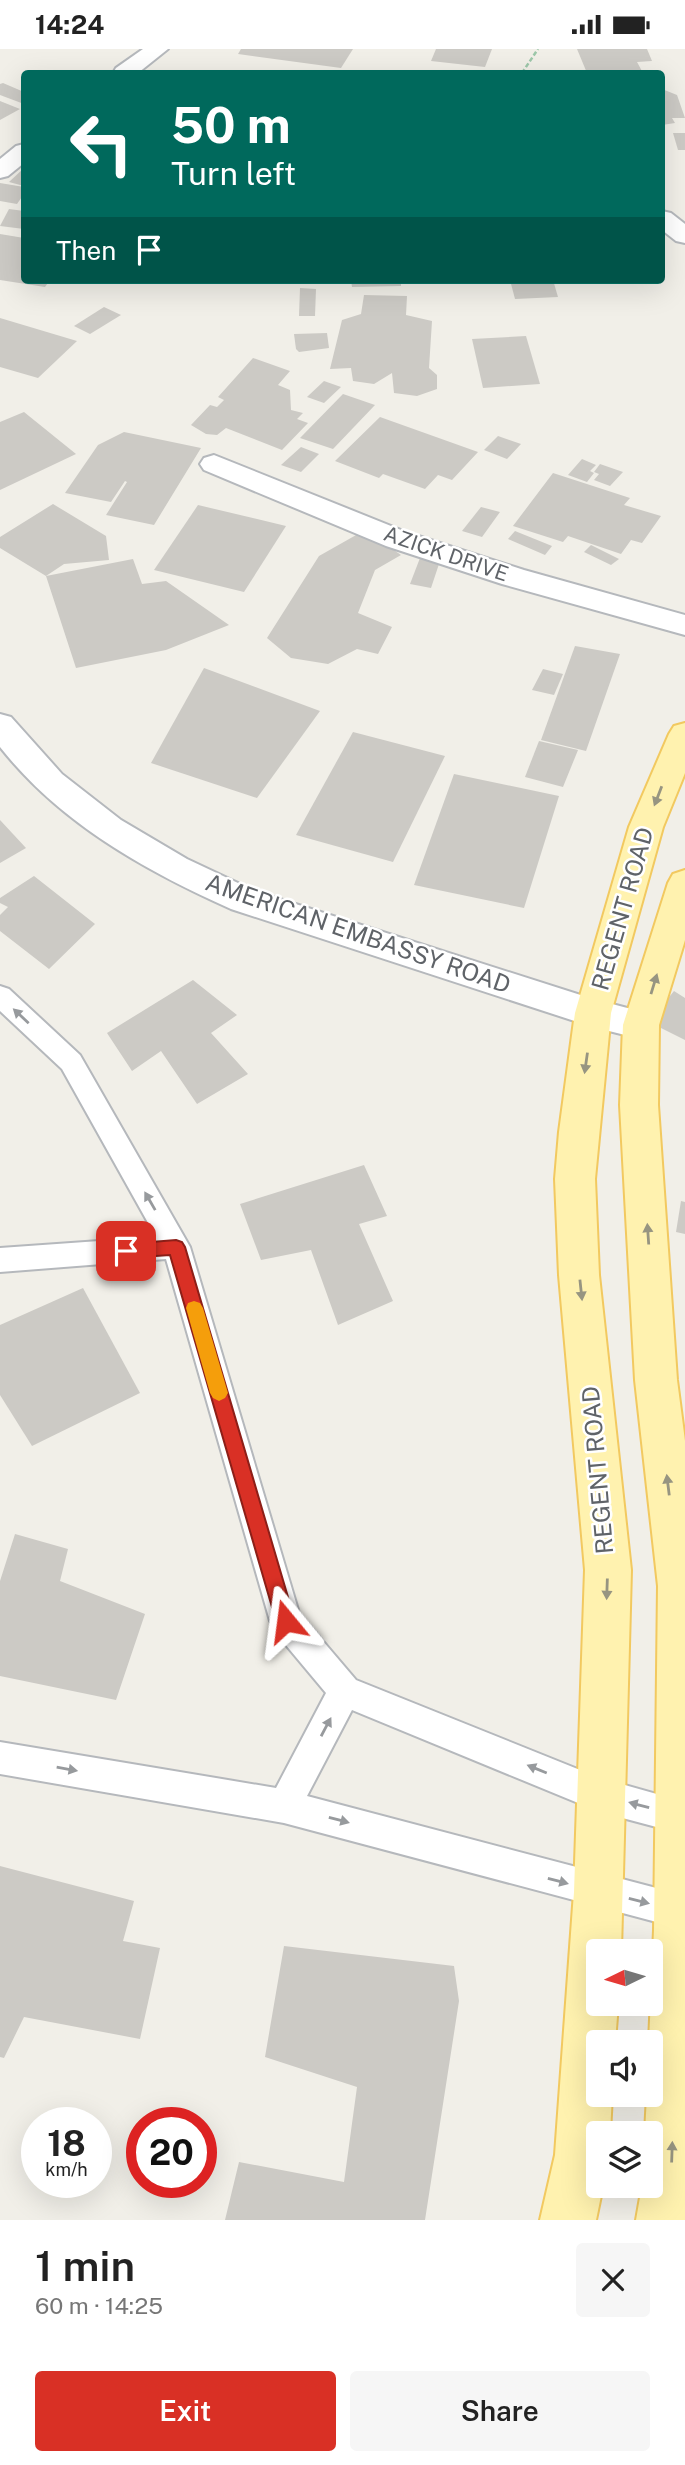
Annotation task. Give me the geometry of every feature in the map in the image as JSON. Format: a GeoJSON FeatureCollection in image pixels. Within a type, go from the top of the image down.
{"type":"FeatureCollection","features":[{"type":"Feature","properties":{"kind":"main road","name":"REGENT ROAD"},"geometry":{"type":"LineString","coordinates":[[568,2220],[582,2155],[599,1892],[608,1570],[579,1275],[575,1179],[582,1090],[593,1013],[646,827],[685,734]]}},
{"type":"Feature","properties":{"kind":"main road","name":"REGENT ROAD"},"geometry":{"type":"LineString","coordinates":[[664,2220],[671,2172],[679,1911],[681,1586],[656,1380],[639,1105],[641,1025],[685,883]]}},
{"type":"Feature","properties":{"kind":"street"},"geometry":{"type":"LineString","coordinates":[[128,70],[157,49]]}},
{"type":"Feature","properties":{"kind":"street"},"geometry":{"type":"LineString","coordinates":[[0,171],[21,154]]}},
{"type":"Feature","properties":{"kind":"street"},"geometry":{"type":"LineString","coordinates":[[665,220],[685,236]]}},
{"type":"Feature","properties":{"kind":"street","name":"AZICK DRIVE"},"geometry":{"type":"LineString","coordinates":[[214,464],[396,539],[513,577],[685,625]]}},
{"type":"Feature","properties":{"kind":"street","name":"AMERICAN EMBASSY ROAD"},"geometry":{"type":"LineString","coordinates":[[0,725],[45,777],[105,827],[202,883],[243,900],[593,1013],[641,1025]]}},
{"type":"Feature","properties":{"kind":"lane"},"geometry":{"type":"LineString","coordinates":[[0,996],[71,1062],[176,1247],[286,1621],[345,1691],[600,1795],[679,1816]]}},
{"type":"Feature","properties":{"kind":"lane"},"geometry":{"type":"LineString","coordinates":[[0,1260],[176,1247]]}},
{"type":"Feature","properties":{"kind":"lane"},"geometry":{"type":"LineString","coordinates":[[284,1805],[345,1691]]}},
{"type":"Feature","properties":{"kind":"lane"},"geometry":{"type":"LineString","coordinates":[[0,1758],[284,1805],[599,1892],[679,1911]]}},
{"type":"Feature","properties":{"kind":"path"},"geometry":{"type":"LineString","coordinates":[[524,70],[538,49]]}},
{"type":"Feature","properties":{"kind":"building"},"geometry":{"type":"Polygon","coordinates":[[[241,49],[353,49],[341,68],[238,54],[241,49]]]}},
{"type":"Feature","properties":{"kind":"building"},"geometry":{"type":"Polygon","coordinates":[[[436,49],[492,49],[485,67],[431,61],[436,49]]]}},
{"type":"Feature","properties":{"kind":"building"},"geometry":{"type":"Polygon","coordinates":[[[577,49],[647,49],[652,61],[637,62],[641,70],[586,70],[577,49]]]}},
{"type":"Feature","properties":{"kind":"building"},"geometry":{"type":"Polygon","coordinates":[[[0,84],[21,91],[21,103],[0,95],[0,84]]]}},
{"type":"Feature","properties":{"kind":"building"},"geometry":{"type":"Polygon","coordinates":[[[665,90],[677,95],[685,118],[672,118],[675,123],[665,125],[665,90]]]}},
{"type":"Feature","properties":{"kind":"building"},"geometry":{"type":"Polygon","coordinates":[[[0,101],[20,109],[0,120],[0,101]]]}},
{"type":"Feature","properties":{"kind":"building"},"geometry":{"type":"Polygon","coordinates":[[[673,133],[685,133],[685,150],[678,150],[673,133]]]}},
{"type":"Feature","properties":{"kind":"building"},"geometry":{"type":"Polygon","coordinates":[[[21,171],[21,185],[9,182],[21,171]]]}},
{"type":"Feature","properties":{"kind":"building"},"geometry":{"type":"Polygon","coordinates":[[[0,183],[21,186],[21,198],[17,204],[0,201],[0,183]]]}},
{"type":"Feature","properties":{"kind":"building"},"geometry":{"type":"Polygon","coordinates":[[[9,209],[21,211],[21,229],[0,226],[9,209]]]}},
{"type":"Feature","properties":{"kind":"building"},"geometry":{"type":"Polygon","coordinates":[[[0,234],[21,238],[21,283],[0,280],[0,234]]]}},
{"type":"Feature","properties":{"kind":"building"},"geometry":{"type":"Polygon","coordinates":[[[26,284],[47,284],[45,287],[26,284]]]}},
{"type":"Feature","properties":{"kind":"building"},"geometry":{"type":"Polygon","coordinates":[[[352,284],[401,284],[401,286],[352,287],[352,284]]]}},
{"type":"Feature","properties":{"kind":"building"},"geometry":{"type":"Polygon","coordinates":[[[511,284],[554,284],[558,297],[515,299],[511,284]]]}},
{"type":"Feature","properties":{"kind":"building"},"geometry":{"type":"Polygon","coordinates":[[[300,288],[316,289],[315,316],[299,316],[300,288]]]}},
{"type":"Feature","properties":{"kind":"building"},"geometry":{"type":"Polygon","coordinates":[[[364,295],[407,296],[406,315],[432,321],[429,368],[437,375],[437,389],[417,396],[394,393],[392,373],[374,384],[353,381],[351,368],[330,369],[342,320],[361,314],[364,295]]]}},
{"type":"Feature","properties":{"kind":"building"},"geometry":{"type":"Polygon","coordinates":[[[104,307],[121,315],[90,334],[74,326],[104,307]]]}},
{"type":"Feature","properties":{"kind":"building"},"geometry":{"type":"Polygon","coordinates":[[[0,318],[77,341],[38,378],[0,367],[0,318]]]}},
{"type":"Feature","properties":{"kind":"building"},"geometry":{"type":"Polygon","coordinates":[[[327,333],[329,348],[299,352],[296,349],[294,334],[327,333]]]}},
{"type":"Feature","properties":{"kind":"building"},"geometry":{"type":"Polygon","coordinates":[[[526,336],[540,384],[483,388],[472,339],[526,336]]]}},
{"type":"Feature","properties":{"kind":"building"},"geometry":{"type":"Polygon","coordinates":[[[253,358],[290,371],[278,385],[290,390],[291,410],[303,413],[297,419],[308,423],[282,450],[226,428],[217,435],[206,434],[191,425],[210,405],[217,407],[224,400],[218,397],[253,358]]]}},
{"type":"Feature","properties":{"kind":"building"},"geometry":{"type":"Polygon","coordinates":[[[324,381],[341,387],[324,403],[307,397],[324,381]]]}},
{"type":"Feature","properties":{"kind":"building"},"geometry":{"type":"Polygon","coordinates":[[[343,394],[375,405],[333,449],[300,438],[343,394]]]}},
{"type":"Feature","properties":{"kind":"building"},"geometry":{"type":"Polygon","coordinates":[[[24,412],[76,454],[0,490],[0,422],[24,412]]]}},
{"type":"Feature","properties":{"kind":"building"},"geometry":{"type":"Polygon","coordinates":[[[380,417],[478,452],[452,480],[438,475],[425,489],[383,474],[379,478],[335,461],[380,417]]]}},
{"type":"Feature","properties":{"kind":"building"},"geometry":{"type":"Polygon","coordinates":[[[124,432],[201,448],[154,525],[106,515],[127,482],[125,481],[111,502],[65,493],[98,445],[124,432]]]}},
{"type":"Feature","properties":{"kind":"building"},"geometry":{"type":"Polygon","coordinates":[[[498,436],[521,444],[507,459],[484,450],[498,436]]]}},
{"type":"Feature","properties":{"kind":"building"},"geometry":{"type":"Polygon","coordinates":[[[301,447],[319,454],[301,472],[281,465],[301,447]]]}},
{"type":"Feature","properties":{"kind":"building"},"geometry":{"type":"Polygon","coordinates":[[[582,459],[596,465],[590,471],[594,473],[587,482],[568,475],[582,459]]]}},
{"type":"Feature","properties":{"kind":"building"},"geometry":{"type":"Polygon","coordinates":[[[600,464],[623,472],[610,486],[594,480],[599,474],[594,472],[600,464]]]}},
{"type":"Feature","properties":{"kind":"building"},"geometry":{"type":"Polygon","coordinates":[[[553,473],[630,498],[624,505],[661,516],[642,543],[631,540],[621,554],[568,536],[563,542],[513,526],[553,473]]]}},
{"type":"Feature","properties":{"kind":"building"},"geometry":{"type":"Polygon","coordinates":[[[53,504],[106,536],[109,560],[64,564],[46,576],[0,548],[0,537],[53,504]]]}},
{"type":"Feature","properties":{"kind":"building"},"geometry":{"type":"Polygon","coordinates":[[[198,505],[286,526],[244,592],[154,570],[198,505]]]}},
{"type":"Feature","properties":{"kind":"building"},"geometry":{"type":"Polygon","coordinates":[[[481,507],[500,512],[482,537],[462,531],[481,507]]]}},
{"type":"Feature","properties":{"kind":"building"},"geometry":{"type":"Polygon","coordinates":[[[365,530],[401,555],[375,570],[358,613],[392,627],[378,654],[357,649],[328,664],[291,658],[267,638],[319,556],[365,530]]]}},
{"type":"Feature","properties":{"kind":"building"},"geometry":{"type":"Polygon","coordinates":[[[515,531],[552,546],[545,555],[508,539],[515,531]]]}},
{"type":"Feature","properties":{"kind":"building"},"geometry":{"type":"Polygon","coordinates":[[[591,545],[619,559],[611,565],[584,552],[591,545]]]}},
{"type":"Feature","properties":{"kind":"building"},"geometry":{"type":"Polygon","coordinates":[[[420,558],[440,561],[431,588],[410,584],[420,558]]]}},
{"type":"Feature","properties":{"kind":"building"},"geometry":{"type":"Polygon","coordinates":[[[133,559],[142,584],[166,581],[229,625],[166,650],[76,668],[46,576],[133,559]]]}},
{"type":"Feature","properties":{"kind":"building"},"geometry":{"type":"Polygon","coordinates":[[[575,646],[620,654],[586,751],[541,740],[575,646]]]}},
{"type":"Feature","properties":{"kind":"building"},"geometry":{"type":"Polygon","coordinates":[[[204,668],[320,711],[257,798],[151,763],[204,668]]]}},
{"type":"Feature","properties":{"kind":"building"},"geometry":{"type":"Polygon","coordinates":[[[543,669],[563,674],[554,695],[532,690],[543,669]]]}},
{"type":"Feature","properties":{"kind":"building"},"geometry":{"type":"Polygon","coordinates":[[[353,732],[445,756],[393,862],[296,835],[353,732]]]}},
{"type":"Feature","properties":{"kind":"building"},"geometry":{"type":"Polygon","coordinates":[[[539,741],[578,750],[563,787],[525,777],[539,741]]]}},
{"type":"Feature","properties":{"kind":"building"},"geometry":{"type":"Polygon","coordinates":[[[454,774],[559,796],[524,908],[414,885],[454,774]]]}},
{"type":"Feature","properties":{"kind":"building"},"geometry":{"type":"Polygon","coordinates":[[[0,820],[26,848],[0,863],[0,820]]]}},
{"type":"Feature","properties":{"kind":"building"},"geometry":{"type":"Polygon","coordinates":[[[34,876],[95,924],[49,969],[0,931],[0,915],[8,907],[0,903],[0,898],[34,876]]]}},
{"type":"Feature","properties":{"kind":"building"},"geometry":{"type":"Polygon","coordinates":[[[193,980],[237,1015],[211,1033],[248,1074],[197,1104],[161,1051],[132,1071],[107,1033],[193,980]]]}},
{"type":"Feature","properties":{"kind":"building"},"geometry":{"type":"Polygon","coordinates":[[[674,991],[685,998],[685,1040],[649,1022],[674,991]]]}},
{"type":"Feature","properties":{"kind":"building"},"geometry":{"type":"Polygon","coordinates":[[[364,1165],[387,1216],[359,1224],[393,1301],[338,1325],[311,1250],[261,1260],[240,1204],[364,1165]]]}},
{"type":"Feature","properties":{"kind":"building"},"geometry":{"type":"Polygon","coordinates":[[[681,1201],[685,1202],[685,1234],[676,1232],[681,1201]]]}},
{"type":"Feature","properties":{"kind":"building"},"geometry":{"type":"Polygon","coordinates":[[[83,1288],[140,1393],[32,1446],[0,1395],[0,1325],[83,1288]]]}},
{"type":"Feature","properties":{"kind":"building"},"geometry":{"type":"Polygon","coordinates":[[[15,1534],[68,1549],[60,1581],[145,1614],[116,1700],[0,1676],[0,1581],[15,1534]]]}},
{"type":"Feature","properties":{"kind":"building"},"geometry":{"type":"Polygon","coordinates":[[[0,1866],[134,1901],[123,1941],[160,1948],[140,2039],[24,2017],[4,2058],[0,2057],[0,1866]]]}},
{"type":"Feature","properties":{"kind":"building"},"geometry":{"type":"Polygon","coordinates":[[[284,1946],[454,1966],[459,2001],[425,2220],[225,2220],[239,2162],[344,2182],[357,2087],[265,2057],[284,1946]]]}},
{"type":"Feature","properties":{"kind":"slow traffic"},"geometry":{"type":"LineString","coordinates":[[194,1308],[219,1393]]}},
{"type":"Feature","properties":{"kind":"route"},"geometry":{"type":"LineString","coordinates":[[126,1251],[176,1247],[286,1621]]}}]}
